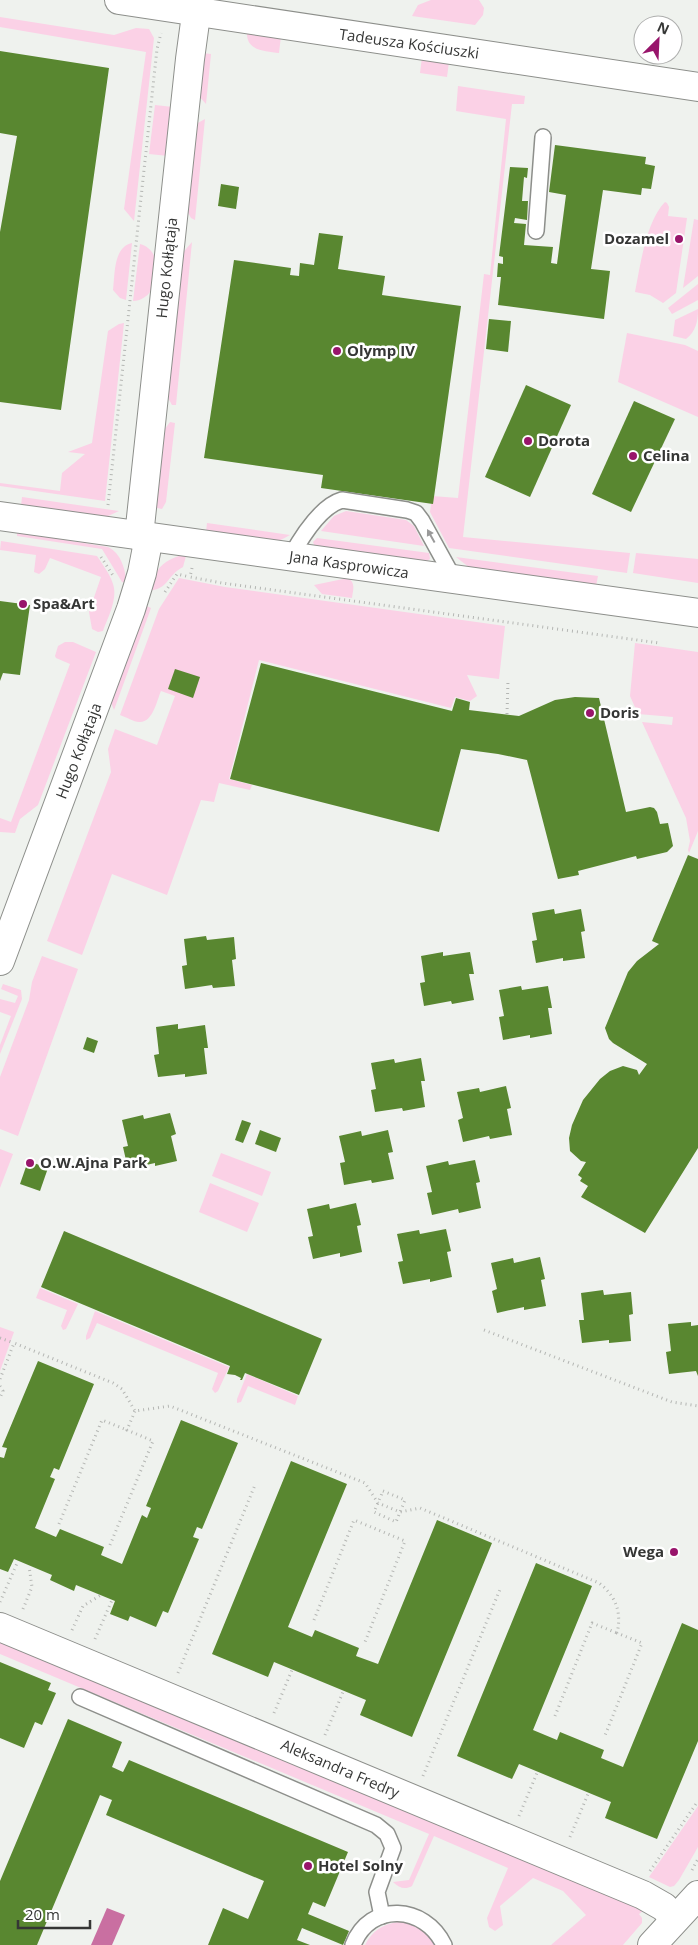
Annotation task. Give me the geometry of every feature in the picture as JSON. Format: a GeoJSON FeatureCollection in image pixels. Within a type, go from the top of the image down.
{"type":"FeatureCollection","features":[{"type":"Feature","properties":{"kind":"street","name":"Tadeusza Kościuszki"},"geometry":{"type":"LineString","coordinates":[[119,0],[197,6],[698,87]]}},
{"type":"Feature","properties":{"kind":"street","name":"Hugo Kołłątaja"},"geometry":{"type":"LineString","coordinates":[[0,961],[131,609],[142,573],[190,59],[197,6]]}},
{"type":"Feature","properties":{"kind":"street","name":"Jana Kasprowicza"},"geometry":{"type":"LineString","coordinates":[[0,516],[698,613]]}},
{"type":"Feature","properties":{"kind":"street","name":"Aleksandra Fredry"},"geometry":{"type":"LineString","coordinates":[[0,1627],[643,1895],[664,1908],[675,1919]]}},
{"type":"Feature","properties":{"kind":"street"},"geometry":{"type":"LineString","coordinates":[[652,1945],[698,1895]]}},
{"type":"Feature","properties":{"kind":"lane"},"geometry":{"type":"LineString","coordinates":[[536,231],[542,137]]}},
{"type":"Feature","properties":{"kind":"lane"},"geometry":{"type":"LineString","coordinates":[[290,556],[301,539],[325,510],[334,502],[342,500],[416,513],[454,579]]}},
{"type":"Feature","properties":{"kind":"lane"},"geometry":{"type":"LineString","coordinates":[[80,1697],[376,1825],[387,1834],[393,1848],[377,1892],[382,1916]]}},
{"type":"Feature","properties":{"kind":"lane"},"geometry":{"type":"LineString","coordinates":[[353,1945],[356,1937],[367,1924],[382,1916],[397,1913],[413,1915],[428,1922],[439,1934],[444,1945]]}},
{"type":"Feature","properties":{"kind":"path"},"geometry":{"type":"LineString","coordinates":[[108,505],[157,48],[161,32]]}},
{"type":"Feature","properties":{"kind":"path"},"geometry":{"type":"LineString","coordinates":[[190,577],[192,564]]}},
{"type":"Feature","properties":{"kind":"path"},"geometry":{"type":"LineString","coordinates":[[162,596],[177,574],[222,583],[659,643]]}},
{"type":"Feature","properties":{"kind":"path"},"geometry":{"type":"LineString","coordinates":[[507,714],[508,680]]}},
{"type":"Feature","properties":{"kind":"path"},"geometry":{"type":"LineString","coordinates":[[484,1330],[672,1402],[698,1406]]}},
{"type":"Feature","properties":{"kind":"path"},"geometry":{"type":"LineString","coordinates":[[0,1338],[113,1383],[122,1389],[135,1411]]}},
{"type":"Feature","properties":{"kind":"path"},"geometry":{"type":"LineString","coordinates":[[0,1378],[14,1343]]}},
{"type":"Feature","properties":{"kind":"path"},"geometry":{"type":"LineString","coordinates":[[0,1386],[3,1391],[0,1398]]}},
{"type":"Feature","properties":{"kind":"path"},"geometry":{"type":"LineString","coordinates":[[135,1411],[170,1406],[365,1483],[378,1503],[400,1512],[420,1508],[600,1584],[610,1591],[618,1610],[620,1623],[617,1633]]}},
{"type":"Feature","properties":{"kind":"path"},"geometry":{"type":"LineString","coordinates":[[127,1430],[135,1411]]}},
{"type":"Feature","properties":{"kind":"path"},"geometry":{"type":"LineString","coordinates":[[59,1524],[102,1420],[127,1430],[153,1441],[110,1545]]}},
{"type":"Feature","properties":{"kind":"path"},"geometry":{"type":"LineString","coordinates":[[168,1696],[255,1486]]}},
{"type":"Feature","properties":{"kind":"path"},"geometry":{"type":"LineString","coordinates":[[383,1491],[405,1500],[396,1522],[374,1512],[378,1503],[383,1491]]}},
{"type":"Feature","properties":{"kind":"path"},"geometry":{"type":"LineString","coordinates":[[314,1620],[354,1520],[405,1541],[365,1642]]}},
{"type":"Feature","properties":{"kind":"path"},"geometry":{"type":"LineString","coordinates":[[0,1602],[18,1561]]}},
{"type":"Feature","properties":{"kind":"path"},"geometry":{"type":"LineString","coordinates":[[24,1607],[32,1587],[30,1566]]}},
{"type":"Feature","properties":{"kind":"path"},"geometry":{"type":"LineString","coordinates":[[413,1799],[501,1587]]}},
{"type":"Feature","properties":{"kind":"path"},"geometry":{"type":"LineString","coordinates":[[73,1627],[83,1606],[101,1595]]}},
{"type":"Feature","properties":{"kind":"path"},"geometry":{"type":"LineString","coordinates":[[104,1618],[112,1600]]}},
{"type":"Feature","properties":{"kind":"path"},"geometry":{"type":"LineString","coordinates":[[555,1716],[592,1623],[642,1643],[604,1738]]}},
{"type":"Feature","properties":{"kind":"path"},"geometry":{"type":"LineString","coordinates":[[278,1705],[292,1670]]}},
{"type":"Feature","properties":{"kind":"path"},"geometry":{"type":"LineString","coordinates":[[328,1726],[343,1692]]}},
{"type":"Feature","properties":{"kind":"path"},"geometry":{"type":"LineString","coordinates":[[523,1807],[537,1773]]}},
{"type":"Feature","properties":{"kind":"path"},"geometry":{"type":"LineString","coordinates":[[574,1828],[588,1794]]}},
{"type":"Feature","properties":{"kind":"path"},"geometry":{"type":"LineString","coordinates":[[649,1872],[698,1801]]}},
{"type":"Feature","properties":{"kind":"shaded area"},"geometry":{"type":"Polygon","coordinates":[[[431,0],[479,0],[484,8],[483,15],[475,25],[412,16],[418,5],[431,0]]]}},
{"type":"Feature","properties":{"kind":"shaded area"},"geometry":{"type":"Polygon","coordinates":[[[0,17],[114,35],[136,28],[149,29],[154,38],[134,221],[124,209],[146,52],[0,27],[0,17]]]}},
{"type":"Feature","properties":{"kind":"shaded area"},"geometry":{"type":"Polygon","coordinates":[[[247,32],[281,36],[279,53],[257,49],[250,43],[247,32]]]}},
{"type":"Feature","properties":{"kind":"shaded area"},"geometry":{"type":"Polygon","coordinates":[[[202,53],[211,54],[206,104],[199,96],[202,53]]]}},
{"type":"Feature","properties":{"kind":"shaded area"},"geometry":{"type":"Polygon","coordinates":[[[422,57],[449,62],[447,77],[420,73],[422,57]]]}},
{"type":"Feature","properties":{"kind":"shaded area"},"geometry":{"type":"Polygon","coordinates":[[[458,86],[525,96],[524,104],[512,104],[463,537],[630,553],[627,573],[449,548],[430,512],[432,496],[458,498],[484,274],[490,275],[506,119],[456,111],[458,86]]]}},
{"type":"Feature","properties":{"kind":"shaded area"},"geometry":{"type":"Polygon","coordinates":[[[155,105],[173,107],[168,156],[149,154],[155,105]]]}},
{"type":"Feature","properties":{"kind":"shaded area"},"geometry":{"type":"Polygon","coordinates":[[[205,119],[195,220],[191,218],[187,211],[196,124],[205,119]]]}},
{"type":"Feature","properties":{"kind":"shaded area"},"geometry":{"type":"Polygon","coordinates":[[[665,202],[669,207],[668,216],[687,218],[676,293],[663,303],[650,295],[635,292],[648,232],[658,210],[665,202]]]}},
{"type":"Feature","properties":{"kind":"shaded area"},"geometry":{"type":"Polygon","coordinates":[[[694,219],[698,220],[698,276],[683,288],[694,219]]]}},
{"type":"Feature","properties":{"kind":"shaded area"},"geometry":{"type":"Polygon","coordinates":[[[192,242],[176,405],[172,405],[166,394],[180,256],[192,242]]]}},
{"type":"Feature","properties":{"kind":"shaded area"},"geometry":{"type":"Polygon","coordinates":[[[132,243],[126,300],[120,298],[113,290],[115,270],[121,250],[132,243]]]}},
{"type":"Feature","properties":{"kind":"shaded area"},"geometry":{"type":"Polygon","coordinates":[[[140,244],[148,248],[154,255],[157,264],[157,274],[150,293],[142,299],[133,301],[140,244]]]}},
{"type":"Feature","properties":{"kind":"shaded area"},"geometry":{"type":"Polygon","coordinates":[[[698,284],[698,300],[672,314],[668,308],[698,284]]]}},
{"type":"Feature","properties":{"kind":"shaded area"},"geometry":{"type":"Polygon","coordinates":[[[698,309],[696,326],[692,333],[686,339],[673,336],[675,320],[698,309]]]}},
{"type":"Feature","properties":{"kind":"shaded area"},"geometry":{"type":"Polygon","coordinates":[[[124,323],[105,501],[0,486],[0,483],[60,491],[62,473],[85,454],[68,452],[92,443],[108,331],[124,323]]]}},
{"type":"Feature","properties":{"kind":"shaded area"},"geometry":{"type":"Polygon","coordinates":[[[627,333],[685,345],[698,351],[698,417],[618,382],[627,333]]]}},
{"type":"Feature","properties":{"kind":"shaded area"},"geometry":{"type":"Polygon","coordinates":[[[170,422],[175,423],[166,502],[162,509],[157,508],[156,497],[162,433],[170,422]]]}},
{"type":"Feature","properties":{"kind":"shaded area"},"geometry":{"type":"Polygon","coordinates":[[[22,497],[119,511],[106,517],[21,506],[22,497]]]}},
{"type":"Feature","properties":{"kind":"shaded area"},"geometry":{"type":"Polygon","coordinates":[[[346,511],[406,520],[414,526],[424,546],[321,531],[334,516],[346,511]]]}},
{"type":"Feature","properties":{"kind":"shaded area"},"geometry":{"type":"Polygon","coordinates":[[[207,523],[290,535],[277,542],[206,532],[207,523]]]}},
{"type":"Feature","properties":{"kind":"shaded area"},"geometry":{"type":"Polygon","coordinates":[[[17,532],[108,547],[116,553],[122,562],[126,583],[122,582],[102,549],[17,536],[17,532]]]}},
{"type":"Feature","properties":{"kind":"shaded area"},"geometry":{"type":"Polygon","coordinates":[[[317,538],[429,553],[430,559],[425,562],[315,547],[313,542],[317,538]]]}},
{"type":"Feature","properties":{"kind":"shaded area"},"geometry":{"type":"Polygon","coordinates":[[[1,541],[97,556],[110,577],[114,590],[112,608],[103,631],[98,632],[92,629],[89,612],[101,577],[50,558],[45,569],[39,574],[34,572],[36,555],[0,550],[1,541]]]}},
{"type":"Feature","properties":{"kind":"shaded area"},"geometry":{"type":"Polygon","coordinates":[[[636,553],[698,559],[698,583],[633,573],[636,553]]]}},
{"type":"Feature","properties":{"kind":"shaded area"},"geometry":{"type":"Polygon","coordinates":[[[179,556],[186,556],[183,567],[173,574],[161,587],[149,591],[162,565],[179,556]]]}},
{"type":"Feature","properties":{"kind":"shaded area"},"geometry":{"type":"Polygon","coordinates":[[[456,557],[598,576],[596,586],[470,568],[456,557]]]}},
{"type":"Feature","properties":{"kind":"shaded area"},"geometry":{"type":"Polygon","coordinates":[[[179,578],[225,587],[505,626],[499,679],[467,675],[477,696],[470,701],[455,697],[451,708],[259,660],[229,779],[252,785],[250,790],[219,783],[214,802],[201,800],[167,895],[112,874],[82,955],[47,941],[111,772],[108,749],[115,729],[157,745],[175,696],[161,691],[151,715],[144,721],[137,722],[120,715],[159,609],[179,578]]]}},
{"type":"Feature","properties":{"kind":"shaded area"},"geometry":{"type":"Polygon","coordinates":[[[348,578],[353,584],[352,598],[322,594],[314,585],[348,578]]]}},
{"type":"Feature","properties":{"kind":"shaded area"},"geometry":{"type":"Polygon","coordinates":[[[144,605],[151,608],[114,710],[110,700],[144,605]]]}},
{"type":"Feature","properties":{"kind":"shaded area"},"geometry":{"type":"Polygon","coordinates":[[[65,642],[73,642],[96,652],[38,805],[20,819],[15,833],[0,832],[0,818],[11,822],[70,664],[55,656],[58,646],[65,642]]]}},
{"type":"Feature","properties":{"kind":"shaded area"},"geometry":{"type":"Polygon","coordinates":[[[635,643],[698,652],[698,831],[689,853],[690,841],[686,818],[642,722],[672,725],[673,717],[638,714],[630,696],[635,643]]]}},
{"type":"Feature","properties":{"kind":"shaded area"},"geometry":{"type":"Polygon","coordinates":[[[42,956],[78,969],[18,1136],[0,1129],[0,1077],[29,1000],[32,982],[42,956]]]}},
{"type":"Feature","properties":{"kind":"shaded area"},"geometry":{"type":"Polygon","coordinates":[[[3,984],[21,990],[22,999],[0,1054],[0,1045],[11,1016],[0,1012],[0,999],[15,1003],[18,996],[1,989],[3,984]]]}},
{"type":"Feature","properties":{"kind":"shaded area"},"geometry":{"type":"Polygon","coordinates":[[[0,1149],[13,1154],[0,1188],[0,1149]]]}},
{"type":"Feature","properties":{"kind":"shaded area"},"geometry":{"type":"Polygon","coordinates":[[[221,1153],[271,1172],[262,1196],[212,1176],[221,1153]]]}},
{"type":"Feature","properties":{"kind":"shaded area"},"geometry":{"type":"Polygon","coordinates":[[[210,1183],[259,1203],[247,1232],[199,1212],[210,1183]]]}},
{"type":"Feature","properties":{"kind":"shaded area"},"geometry":{"type":"Polygon","coordinates":[[[40,1288],[78,1304],[66,1329],[63,1330],[61,1326],[67,1310],[36,1298],[40,1288]]]}},
{"type":"Feature","properties":{"kind":"shaded area"},"geometry":{"type":"Polygon","coordinates":[[[95,1311],[229,1367],[218,1391],[215,1393],[212,1389],[218,1373],[97,1323],[90,1338],[86,1340],[95,1311]]]}},
{"type":"Feature","properties":{"kind":"shaded area"},"geometry":{"type":"Polygon","coordinates":[[[0,1327],[14,1332],[0,1371],[0,1327]]]}},
{"type":"Feature","properties":{"kind":"shaded area"},"geometry":{"type":"Polygon","coordinates":[[[247,1374],[298,1396],[295,1405],[248,1386],[241,1402],[237,1403],[247,1374]]]}},
{"type":"Feature","properties":{"kind":"shaded area"},"geometry":{"type":"Polygon","coordinates":[[[0,1639],[646,1909],[639,1914],[642,1918],[642,1923],[623,1945],[551,1945],[586,1915],[563,1891],[533,1878],[500,1906],[503,1925],[495,1931],[489,1927],[487,1918],[508,1868],[434,1836],[412,1886],[407,1888],[400,1887],[393,1882],[409,1880],[429,1834],[0,1654],[0,1639]]]}},
{"type":"Feature","properties":{"kind":"shaded area"},"geometry":{"type":"Polygon","coordinates":[[[698,1806],[698,1847],[679,1880],[674,1886],[670,1887],[649,1877],[698,1806]]]}},
{"type":"Feature","properties":{"kind":"shaded area"},"geometry":{"type":"Polygon","coordinates":[[[107,1908],[125,1915],[112,1945],[91,1945],[107,1908]]]}},
{"type":"Feature","properties":{"kind":"shaded area"},"geometry":{"type":"Polygon","coordinates":[[[398,1922],[404,1922],[420,1928],[435,1945],[365,1945],[378,1929],[398,1922]]]}},
{"type":"Feature","properties":{"kind":"building"},"geometry":{"type":"Polygon","coordinates":[[[0,51],[109,68],[61,410],[0,402],[0,232],[17,136],[0,133],[0,51]]]}},
{"type":"Feature","properties":{"kind":"building"},"geometry":{"type":"Polygon","coordinates":[[[555,145],[646,157],[645,164],[655,166],[651,189],[642,188],[641,195],[603,190],[591,269],[610,271],[604,319],[498,305],[501,277],[497,277],[498,263],[503,264],[503,257],[499,256],[510,167],[528,168],[527,178],[524,177],[522,201],[528,201],[527,220],[515,218],[514,223],[526,224],[524,245],[553,247],[551,263],[557,264],[566,195],[549,192],[555,145]]]}},
{"type":"Feature","properties":{"kind":"building"},"geometry":{"type":"Polygon","coordinates":[[[221,184],[239,187],[236,209],[218,206],[221,184]]]}},
{"type":"Feature","properties":{"kind":"building","name":"Olymp IV"},"geometry":{"type":"Polygon","coordinates":[[[319,233],[343,236],[338,269],[385,276],[382,295],[461,306],[433,504],[321,488],[323,475],[204,458],[234,260],[291,268],[290,275],[299,276],[300,263],[314,265],[319,233]]]}},
{"type":"Feature","properties":{"kind":"building"},"geometry":{"type":"Polygon","coordinates":[[[489,319],[511,321],[508,352],[486,349],[489,319]]]}},
{"type":"Feature","properties":{"kind":"building","name":"Dorota"},"geometry":{"type":"Polygon","coordinates":[[[526,385],[571,405],[530,497],[485,477],[526,385]]]}},
{"type":"Feature","properties":{"kind":"building","name":"Celina"},"geometry":{"type":"Polygon","coordinates":[[[634,401],[675,419],[631,512],[592,494],[634,401]]]}},
{"type":"Feature","properties":{"kind":"building"},"geometry":{"type":"Polygon","coordinates":[[[0,601],[30,605],[20,675],[3,673],[0,681],[0,601]]]}},
{"type":"Feature","properties":{"kind":"building"},"geometry":{"type":"Polygon","coordinates":[[[261,663],[452,711],[456,698],[470,702],[469,710],[519,716],[555,700],[575,697],[599,698],[626,812],[650,807],[654,808],[660,824],[668,823],[673,846],[667,852],[637,859],[636,856],[578,871],[579,875],[558,879],[527,760],[498,754],[461,749],[439,832],[230,779],[261,663]]]}},
{"type":"Feature","properties":{"kind":"building"},"geometry":{"type":"Polygon","coordinates":[[[175,669],[200,677],[193,698],[168,689],[175,669]]]}},
{"type":"Feature","properties":{"kind":"building"},"geometry":{"type":"Polygon","coordinates":[[[688,855],[698,859],[698,1148],[645,1233],[581,1197],[588,1186],[580,1181],[582,1178],[578,1175],[586,1162],[581,1161],[570,1151],[569,1138],[572,1125],[583,1100],[600,1079],[610,1071],[623,1066],[637,1070],[639,1075],[647,1064],[613,1043],[609,1039],[605,1028],[628,972],[637,961],[659,944],[652,941],[688,855]]]}},
{"type":"Feature","properties":{"kind":"building"},"geometry":{"type":"Polygon","coordinates":[[[554,909],[555,914],[581,909],[585,931],[581,932],[585,958],[563,961],[563,958],[536,963],[532,941],[537,940],[532,913],[554,909]]]}},
{"type":"Feature","properties":{"kind":"building"},"geometry":{"type":"Polygon","coordinates":[[[206,936],[207,940],[234,937],[236,959],[232,960],[235,986],[213,988],[212,985],[185,989],[182,966],[187,965],[184,939],[206,936]]]}},
{"type":"Feature","properties":{"kind":"building"},"geometry":{"type":"Polygon","coordinates":[[[443,952],[443,956],[470,952],[474,974],[469,974],[474,1000],[452,1004],[451,1001],[424,1006],[420,983],[425,982],[421,956],[443,952]]]}},
{"type":"Feature","properties":{"kind":"building"},"geometry":{"type":"Polygon","coordinates":[[[521,986],[522,990],[548,986],[552,1008],[548,1008],[552,1034],[530,1038],[530,1035],[503,1040],[499,1017],[504,1016],[499,990],[521,986]]]}},
{"type":"Feature","properties":{"kind":"building"},"geometry":{"type":"Polygon","coordinates":[[[178,1024],[178,1029],[205,1025],[208,1048],[204,1048],[207,1074],[185,1077],[185,1074],[158,1077],[154,1055],[159,1054],[156,1027],[178,1024]]]}},
{"type":"Feature","properties":{"kind":"building"},"geometry":{"type":"Polygon","coordinates":[[[87,1037],[98,1041],[94,1053],[83,1049],[87,1037]]]}},
{"type":"Feature","properties":{"kind":"building"},"geometry":{"type":"Polygon","coordinates":[[[421,1058],[425,1081],[421,1081],[425,1107],[403,1111],[402,1108],[375,1112],[371,1090],[376,1089],[371,1063],[394,1059],[395,1063],[421,1058]]]}},
{"type":"Feature","properties":{"kind":"building"},"geometry":{"type":"Polygon","coordinates":[[[506,1086],[511,1108],[507,1109],[512,1135],[490,1139],[489,1136],[463,1142],[458,1120],[463,1118],[457,1092],[479,1088],[480,1092],[506,1086]]]}},
{"type":"Feature","properties":{"kind":"building"},"geometry":{"type":"Polygon","coordinates":[[[170,1113],[176,1134],[171,1136],[177,1161],[155,1166],[155,1163],[128,1169],[123,1147],[128,1146],[122,1120],[143,1115],[144,1119],[170,1113]]]}},
{"type":"Feature","properties":{"kind":"building"},"geometry":{"type":"Polygon","coordinates":[[[242,1120],[251,1123],[243,1143],[235,1140],[242,1120]]]}},
{"type":"Feature","properties":{"kind":"building"},"geometry":{"type":"Polygon","coordinates":[[[260,1130],[281,1138],[276,1152],[255,1144],[260,1130]]]}},
{"type":"Feature","properties":{"kind":"building"},"geometry":{"type":"Polygon","coordinates":[[[388,1130],[393,1152],[388,1153],[394,1179],[372,1183],[371,1180],[344,1185],[340,1163],[345,1162],[339,1136],[361,1131],[362,1136],[388,1130]]]}},
{"type":"Feature","properties":{"kind":"building"},"geometry":{"type":"Polygon","coordinates":[[[475,1160],[480,1182],[476,1183],[481,1208],[459,1213],[458,1209],[432,1215],[427,1193],[432,1192],[426,1166],[448,1161],[449,1165],[475,1160]]]}},
{"type":"Feature","properties":{"kind":"building"},"geometry":{"type":"Polygon","coordinates":[[[28,1161],[48,1168],[40,1191],[20,1184],[28,1161]]]}},
{"type":"Feature","properties":{"kind":"building"},"geometry":{"type":"Polygon","coordinates":[[[356,1203],[361,1225],[357,1226],[362,1252],[340,1257],[340,1253],[313,1259],[308,1237],[313,1236],[307,1209],[329,1204],[330,1209],[356,1203]]]}},
{"type":"Feature","properties":{"kind":"building"},"geometry":{"type":"Polygon","coordinates":[[[446,1229],[451,1251],[447,1252],[452,1277],[430,1282],[430,1279],[403,1284],[398,1262],[403,1261],[397,1234],[419,1230],[420,1234],[446,1229]]]}},
{"type":"Feature","properties":{"kind":"building"},"geometry":{"type":"Polygon","coordinates":[[[64,1231],[322,1339],[299,1395],[245,1373],[242,1380],[240,1380],[241,1378],[235,1375],[227,1374],[230,1366],[41,1287],[64,1231]]]}},
{"type":"Feature","properties":{"kind":"building"},"geometry":{"type":"Polygon","coordinates":[[[540,1257],[545,1279],[541,1280],[546,1306],[524,1310],[524,1307],[497,1313],[492,1291],[497,1289],[491,1263],[513,1258],[514,1263],[540,1257]]]}},
{"type":"Feature","properties":{"kind":"building"},"geometry":{"type":"Polygon","coordinates":[[[603,1290],[604,1295],[631,1292],[633,1314],[629,1315],[631,1341],[609,1343],[609,1340],[582,1343],[579,1320],[584,1320],[581,1293],[603,1290]]]}},
{"type":"Feature","properties":{"kind":"building"},"geometry":{"type":"Polygon","coordinates":[[[691,1322],[691,1326],[698,1325],[698,1376],[696,1371],[669,1374],[666,1352],[671,1351],[668,1324],[691,1322]]]}},
{"type":"Feature","properties":{"kind":"building"},"geometry":{"type":"Polygon","coordinates":[[[38,1361],[94,1384],[59,1470],[54,1468],[50,1477],[55,1479],[35,1528],[56,1537],[60,1529],[104,1547],[101,1555],[122,1564],[142,1515],[147,1518],[151,1508],[146,1506],[181,1420],[238,1443],[202,1529],[197,1527],[193,1537],[199,1539],[168,1613],[163,1611],[156,1627],[130,1616],[128,1621],[110,1614],[115,1601],[76,1585],[74,1591],[50,1580],[52,1575],[14,1559],[8,1572],[0,1569],[0,1457],[4,1458],[7,1448],[2,1447],[38,1361]]]}},
{"type":"Feature","properties":{"kind":"building"},"geometry":{"type":"Polygon","coordinates":[[[291,1461],[347,1484],[288,1627],[312,1637],[315,1630],[359,1648],[356,1656],[378,1664],[437,1520],[492,1543],[412,1737],[360,1715],[366,1700],[274,1662],[268,1677],[212,1654],[291,1461]]]}},
{"type":"Feature","properties":{"kind":"building"},"geometry":{"type":"Polygon","coordinates":[[[536,1563],[592,1586],[533,1730],[557,1740],[560,1732],[604,1750],[601,1758],[623,1767],[682,1623],[698,1630],[698,1741],[657,1839],[605,1818],[611,1802],[519,1764],[512,1779],[457,1756],[536,1563]]]}},
{"type":"Feature","properties":{"kind":"building"},"geometry":{"type":"Polygon","coordinates":[[[0,1662],[51,1683],[48,1690],[56,1693],[42,1725],[35,1722],[24,1748],[0,1738],[0,1662]]]}},
{"type":"Feature","properties":{"kind":"building"},"geometry":{"type":"Polygon","coordinates":[[[68,1719],[122,1742],[112,1767],[123,1772],[129,1760],[348,1852],[325,1907],[313,1902],[308,1914],[349,1931],[343,1945],[302,1928],[297,1940],[310,1945],[208,1945],[223,1908],[248,1919],[264,1881],[106,1815],[112,1800],[100,1795],[37,1945],[0,1945],[0,1881],[68,1719]]]}},
{"type":"Feature","properties":{"kind":"place","name":"Dozamel"},"geometry":{"type":"Point","coordinates":[679,239]}},
{"type":"Feature","properties":{"kind":"place","name":"Olymp IV"},"geometry":{"type":"Point","coordinates":[337,351]}},
{"type":"Feature","properties":{"kind":"place","name":"Dorota"},"geometry":{"type":"Point","coordinates":[528,441]}},
{"type":"Feature","properties":{"kind":"place","name":"Celina"},"geometry":{"type":"Point","coordinates":[633,456]}},
{"type":"Feature","properties":{"kind":"place","name":"Spa&Art"},"geometry":{"type":"Point","coordinates":[23,604]}},
{"type":"Feature","properties":{"kind":"place","name":"Doris"},"geometry":{"type":"Point","coordinates":[590,713]}},
{"type":"Feature","properties":{"kind":"place","name":"O.W.Ajna Park"},"geometry":{"type":"Point","coordinates":[30,1163]}},
{"type":"Feature","properties":{"kind":"place","name":"Wega"},"geometry":{"type":"Point","coordinates":[674,1552]}},
{"type":"Feature","properties":{"kind":"place","name":"Hotel Solny"},"geometry":{"type":"Point","coordinates":[308,1866]}}]}
